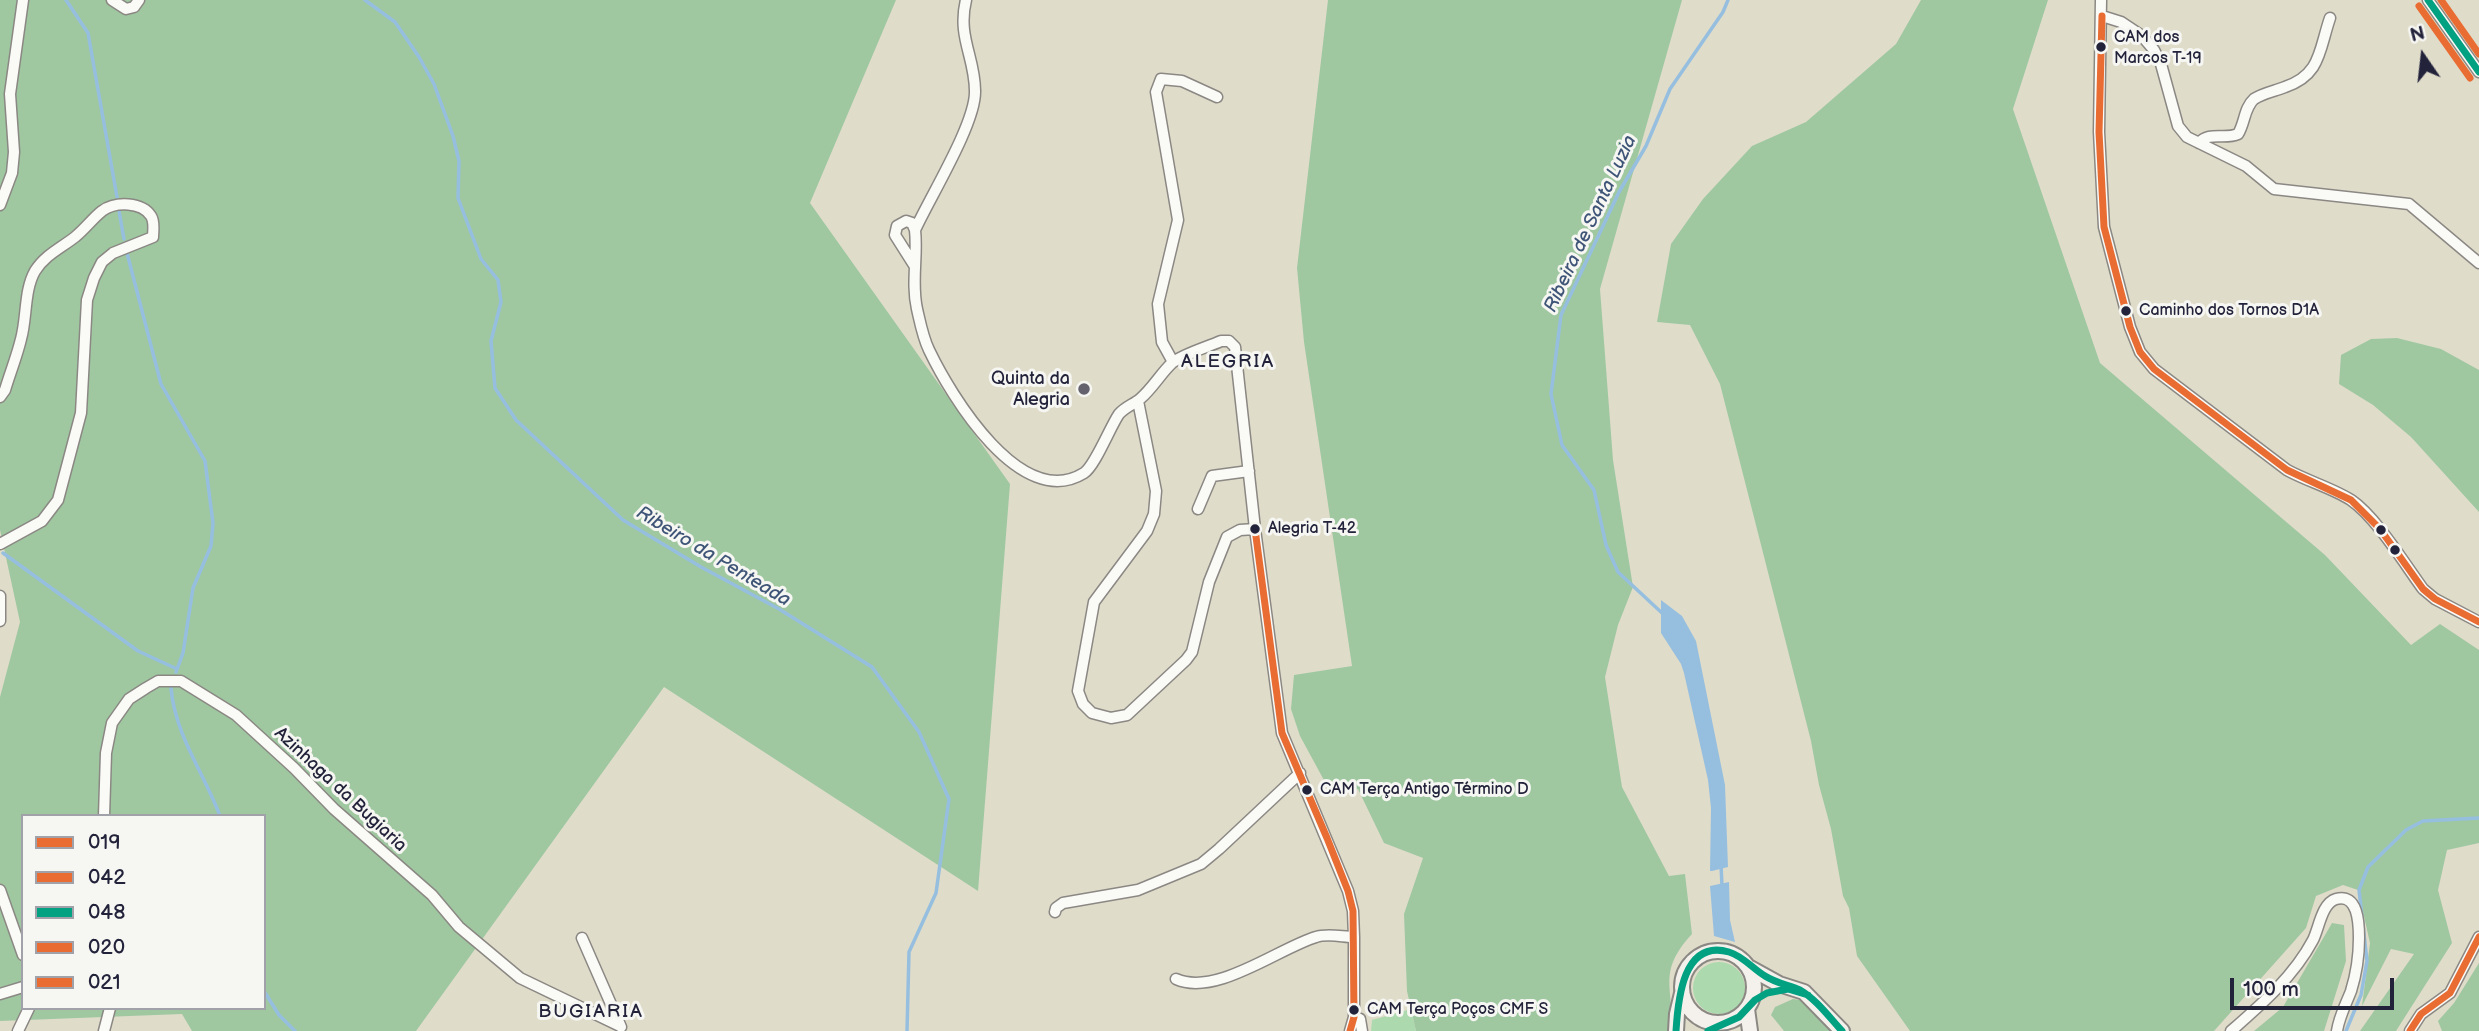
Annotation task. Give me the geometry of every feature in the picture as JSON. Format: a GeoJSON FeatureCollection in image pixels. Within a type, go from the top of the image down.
{"type":"FeatureCollection","features":[{"type":"Feature","properties":{"kind":"main road"},"geometry":{"type":"LineString","coordinates":[[1676,1031],[1684,973],[1690,963],[1714,950],[1730,952],[1768,979],[1809,996],[1842,1031]]}},
{"type":"Feature","properties":{"kind":"main road"},"geometry":{"type":"LineString","coordinates":[[1750,968],[1755,982],[1750,1004],[1750,1031]]}},
{"type":"Feature","properties":{"kind":"main road"},"geometry":{"type":"LineString","coordinates":[[1708,1031],[1729,1025],[1750,1004],[1790,987]]}},
{"type":"Feature","properties":{"kind":"main road"},"geometry":{"type":"LineString","coordinates":[[1682,991],[1686,1004],[1695,1015],[1707,1021],[1729,1025]]}},
{"type":"Feature","properties":{"kind":"street"},"geometry":{"type":"LineString","coordinates":[[0,205],[12,173],[14,152],[10,94],[23,0]]}},
{"type":"Feature","properties":{"kind":"street"},"geometry":{"type":"LineString","coordinates":[[112,0],[126,9],[134,7],[139,0]]}},
{"type":"Feature","properties":{"kind":"street"},"geometry":{"type":"LineString","coordinates":[[915,230],[971,118],[975,91],[963,35],[962,13],[965,0]]}},
{"type":"Feature","properties":{"kind":"street"},"geometry":{"type":"LineString","coordinates":[[2101,0],[2099,132],[2104,227],[2130,327],[2140,352],[2154,369],[2287,470],[2349,499],[2364,511],[2423,589],[2435,599],[2479,622]]}},
{"type":"Feature","properties":{"kind":"street"},"geometry":{"type":"LineString","coordinates":[[2428,0],[2479,72]]}},
{"type":"Feature","properties":{"kind":"street"},"geometry":{"type":"LineString","coordinates":[[2102,16],[2121,22],[2141,36],[2154,50],[2161,64],[2178,126],[2187,137],[2246,166],[2274,189],[2409,204],[2479,263]]}},
{"type":"Feature","properties":{"kind":"street"},"geometry":{"type":"LineString","coordinates":[[2199,143],[2208,136],[2238,134],[2254,100],[2299,83],[2307,77],[2319,56],[2330,19]]}},
{"type":"Feature","properties":{"kind":"street"},"geometry":{"type":"LineString","coordinates":[[1173,362],[1161,342],[1158,304],[1178,220],[1156,92],[1161,79],[1182,81],[1217,97]]}},
{"type":"Feature","properties":{"kind":"street"},"geometry":{"type":"LineString","coordinates":[[0,397],[5,390],[21,339],[31,279],[36,269],[103,210],[133,204],[143,209],[152,217],[153,237],[113,253],[102,262],[89,289],[81,413],[58,500],[42,521],[0,544]]}},
{"type":"Feature","properties":{"kind":"street"},"geometry":{"type":"LineString","coordinates":[[914,265],[895,235],[897,226],[906,222],[912,223],[915,230],[916,307],[933,359],[957,402],[998,452],[1044,480],[1062,481],[1086,472],[1119,414],[1156,384],[1173,362],[1221,341],[1229,341],[1235,347],[1282,733],[1348,891],[1353,911],[1354,1017],[1350,1031]]}},
{"type":"Feature","properties":{"kind":"street"},"geometry":{"type":"LineString","coordinates":[[1138,401],[1156,491],[1154,514],[1147,531],[1094,602],[1077,691],[1083,704],[1092,713],[1111,718],[1127,715],[1186,660],[1196,642],[1209,582],[1227,537],[1240,530],[1255,528]]}},
{"type":"Feature","properties":{"kind":"street"},"geometry":{"type":"LineString","coordinates":[[1198,509],[1212,476],[1249,471]]}},
{"type":"Feature","properties":{"kind":"street"},"geometry":{"type":"LineString","coordinates":[[0,596],[0,621]]}},
{"type":"Feature","properties":{"kind":"street","name":"Azinhaga da Bugiaria"},"geometry":{"type":"LineString","coordinates":[[104,814],[106,753],[112,723],[129,699],[158,681],[181,681],[236,715],[334,809],[432,895],[459,927],[520,978],[621,1028]]}},
{"type":"Feature","properties":{"kind":"street"},"geometry":{"type":"LineString","coordinates":[[1055,912],[1059,905],[1139,890],[1201,863],[1300,773]]}},
{"type":"Feature","properties":{"kind":"street"},"geometry":{"type":"LineString","coordinates":[[0,890],[21,950]]}},
{"type":"Feature","properties":{"kind":"street"},"geometry":{"type":"LineString","coordinates":[[2231,1031],[2268,998],[2294,969],[2313,941],[2327,904],[2336,899],[2346,899],[2353,904],[2356,911],[2359,938],[2352,988],[2337,1031]]}},
{"type":"Feature","properties":{"kind":"street"},"geometry":{"type":"LineString","coordinates":[[1177,979],[1183,982],[1203,982],[1232,976],[1315,937],[1354,937]]}},
{"type":"Feature","properties":{"kind":"street"},"geometry":{"type":"LineString","coordinates":[[2410,1031],[2421,1014],[2450,993],[2479,937]]}},
{"type":"Feature","properties":{"kind":"street"},"geometry":{"type":"LineString","coordinates":[[582,938],[621,1028]]}},
{"type":"Feature","properties":{"kind":"street"},"geometry":{"type":"LineString","coordinates":[[0,994],[21,988]]}},
{"type":"Feature","properties":{"kind":"street"},"geometry":{"type":"LineString","coordinates":[[18,1031],[28,1010]]}},
{"type":"Feature","properties":{"kind":"street"},"geometry":{"type":"LineString","coordinates":[[104,1031],[109,1010]]}},
{"type":"Feature","properties":{"kind":"street"},"geometry":{"type":"LineString","coordinates":[[1354,1017],[1360,1019],[1362,1031]]}},
{"type":"Feature","properties":{"kind":"green space"},"geometry":{"type":"Polygon","coordinates":[[[0,0],[896,0],[810,203],[1010,484],[978,891],[664,687],[416,1031],[192,1031],[182,1014],[0,1021],[0,697],[20,622],[0,530],[0,0]]]}},
{"type":"Feature","properties":{"kind":"green space"},"geometry":{"type":"Polygon","coordinates":[[[1328,0],[1682,0],[1600,289],[1613,460],[1633,587],[1618,625],[1605,677],[1622,787],[1669,876],[1685,874],[1692,934],[1674,959],[1671,970],[1671,1031],[1416,1031],[1407,991],[1404,914],[1423,858],[1384,843],[1358,789],[1332,795],[1300,736],[1291,709],[1294,675],[1352,666],[1304,342],[1297,268],[1328,0]]]}},
{"type":"Feature","properties":{"kind":"green space"},"geometry":{"type":"Polygon","coordinates":[[[1921,0],[2048,0],[2013,109],[2100,363],[2325,555],[2411,645],[2440,624],[2479,650],[2479,843],[2447,850],[2438,890],[2452,943],[2396,1031],[2360,1031],[2414,954],[2391,949],[2362,1006],[2370,943],[2358,890],[2343,885],[2316,896],[2306,928],[2214,1031],[1910,1031],[1857,956],[1849,908],[1843,896],[1811,741],[1720,384],[1690,325],[1657,322],[1671,244],[1703,199],[1752,146],[1806,122],[1896,44],[1921,0]]]}},
{"type":"Feature","properties":{"kind":"green space"},"geometry":{"type":"Polygon","coordinates":[[[2397,338],[2441,349],[2479,370],[2479,512],[2411,437],[2373,405],[2339,384],[2341,355],[2371,339],[2397,338]]]}},
{"type":"Feature","properties":{"kind":"green space"},"geometry":{"type":"Polygon","coordinates":[[[2332,923],[2344,925],[2346,961],[2324,1031],[2254,1031],[2283,1007],[2332,923]]]}},
{"type":"Feature","properties":{"kind":"green space"},"geometry":{"type":"Polygon","coordinates":[[[1719,962],[1729,964],[1737,970],[1743,978],[1743,998],[1737,1006],[1729,1012],[1719,1014],[1709,1012],[1701,1006],[1695,998],[1693,988],[1695,978],[1701,970],[1709,964],[1719,962]]]}},
{"type":"Feature","properties":{"kind":"green space"},"geometry":{"type":"Polygon","coordinates":[[[2479,963],[2479,1031],[2442,1031],[2438,1021],[2454,1003],[2479,963]]]}},
{"type":"Feature","properties":{"kind":"green space"},"geometry":{"type":"Polygon","coordinates":[[[1793,999],[1806,1001],[1830,1031],[1784,1031],[1771,1015],[1775,1007],[1793,999]]]}},
{"type":"Feature","properties":{"kind":"green space"},"geometry":{"type":"Polygon","coordinates":[[[1411,1009],[1416,1031],[1371,1031],[1372,1020],[1411,1009]]]}},
{"type":"Feature","properties":{"kind":"water"},"geometry":{"type":"Polygon","coordinates":[[[1661,600],[1682,616],[1696,641],[1725,785],[1728,867],[1712,871],[1708,780],[1684,673],[1661,633],[1661,600]]]}},
{"type":"Feature","properties":{"kind":"water"},"geometry":{"type":"Polygon","coordinates":[[[1729,882],[1730,920],[1735,942],[1714,936],[1710,886],[1729,882]]]}},
{"type":"Feature","properties":{"kind":"waterway","name":"Ribeiro da Penteada"},"geometry":{"type":"LineString","coordinates":[[66,0],[88,33],[117,197]]}},
{"type":"Feature","properties":{"kind":"waterway","name":"Ribeiro da Penteada"},"geometry":{"type":"LineString","coordinates":[[365,0],[395,22],[419,57],[434,84],[453,136],[459,161],[458,198],[481,259],[498,280],[501,302],[491,341],[495,388],[516,420],[623,520],[701,567],[779,609],[872,667],[919,732],[949,799],[936,893],[909,952],[907,1031]]}},
{"type":"Feature","properties":{"kind":"waterway","name":"Ribeira de Santa Luzia"},"geometry":{"type":"LineString","coordinates":[[1662,613],[1618,572],[1606,545],[1594,490],[1562,445],[1551,394],[1561,315],[1619,192],[1646,146],[1670,89],[1723,12],[1728,0]]}},
{"type":"Feature","properties":{"kind":"waterway","name":"Ribeiro da Penteada"},"geometry":{"type":"LineString","coordinates":[[119,211],[124,239]]}},
{"type":"Feature","properties":{"kind":"waterway","name":"Ribeiro da Penteada"},"geometry":{"type":"LineString","coordinates":[[127,253],[161,384],[205,461],[213,523],[211,546],[193,588],[183,653],[176,672]]}},
{"type":"Feature","properties":{"kind":"waterway","name":"Ribeiro da Penteada"},"geometry":{"type":"LineString","coordinates":[[3,553],[138,651],[177,669]]}},
{"type":"Feature","properties":{"kind":"waterway","name":"Ribeiro da Penteada"},"geometry":{"type":"LineString","coordinates":[[171,688],[184,738],[219,814]]}},
{"type":"Feature","properties":{"kind":"waterway"},"geometry":{"type":"LineString","coordinates":[[2346,1031],[2361,995],[2367,961],[2359,890],[2368,867],[2406,830],[2423,821],[2479,818]]}},
{"type":"Feature","properties":{"kind":"waterway","name":"Ribeira de Santa Luzia"},"geometry":{"type":"LineString","coordinates":[[1721,865],[1722,886]]}},
{"type":"Feature","properties":{"kind":"waterway","name":"Ribeiro da Penteada"},"geometry":{"type":"LineString","coordinates":[[266,994],[279,1015],[295,1031]]}},
{"type":"Feature","properties":{"kind":"transit line","name":"048"},"geometry":{"type":"LineString","coordinates":[[2428,0],[2479,72]]}},
{"type":"Feature","properties":{"kind":"transit line","name":"021"},"geometry":{"type":"LineString","coordinates":[[2441,0],[2479,54]]}},
{"type":"Feature","properties":{"kind":"transit line","name":"020"},"geometry":{"type":"LineString","coordinates":[[2419,6],[2470,78]]}},
{"type":"Feature","properties":{"kind":"transit line","name":"019"},"geometry":{"type":"LineString","coordinates":[[2102,16],[2099,132],[2104,227],[2130,327],[2140,352],[2154,369],[2287,470],[2351,500],[2380,529],[2423,589],[2435,599],[2479,622]]}},
{"type":"Feature","properties":{"kind":"transit line","name":"042"},"geometry":{"type":"LineString","coordinates":[[1255,529],[1282,733],[1327,838],[1353,911],[1354,1017],[1350,1031]]}},
{"type":"Feature","properties":{"kind":"transit line","name":"019"},"geometry":{"type":"LineString","coordinates":[[2410,1031],[2421,1014],[2450,993],[2479,937]]}},
{"type":"Feature","properties":{"kind":"transit line","name":"048"},"geometry":{"type":"LineString","coordinates":[[1676,1031],[1686,975],[1702,954],[1714,950],[1734,954],[1769,978],[1800,990],[1842,1031]]}},
{"type":"Feature","properties":{"kind":"transit line","name":"048"},"geometry":{"type":"LineString","coordinates":[[1708,1031],[1739,1017],[1755,1000],[1767,993],[1788,989],[1808,995]]}},
{"type":"Feature","properties":{"kind":"place","name":"CAM dos Marcos T-19"},"geometry":{"type":"Point","coordinates":[2101,47]}},
{"type":"Feature","properties":{"kind":"place","name":"Caminho dos Tornos D1A"},"geometry":{"type":"Point","coordinates":[2126,311]}},
{"type":"Feature","properties":{"kind":"place","name":"Quinta da Alegria"},"geometry":{"type":"Point","coordinates":[1084,389]}},
{"type":"Feature","properties":{"kind":"place","name":"Alegria T-42"},"geometry":{"type":"Point","coordinates":[1255,529]}},
{"type":"Feature","properties":{"kind":"place","name":"CAM Terça Antigo Término D"},"geometry":{"type":"Point","coordinates":[1307,790]}},
{"type":"Feature","properties":{"kind":"place","name":"CAM Terça Poços CMF S"},"geometry":{"type":"Point","coordinates":[1354,1010]}},
{"type":"Feature","properties":{"kind":"district","name":"ALEGRIA"},"geometry":{"type":"Point","coordinates":[1228,362]}},
{"type":"Feature","properties":{"kind":"district","name":"BUGIARIA"},"geometry":{"type":"Point","coordinates":[591,1012]}}]}
